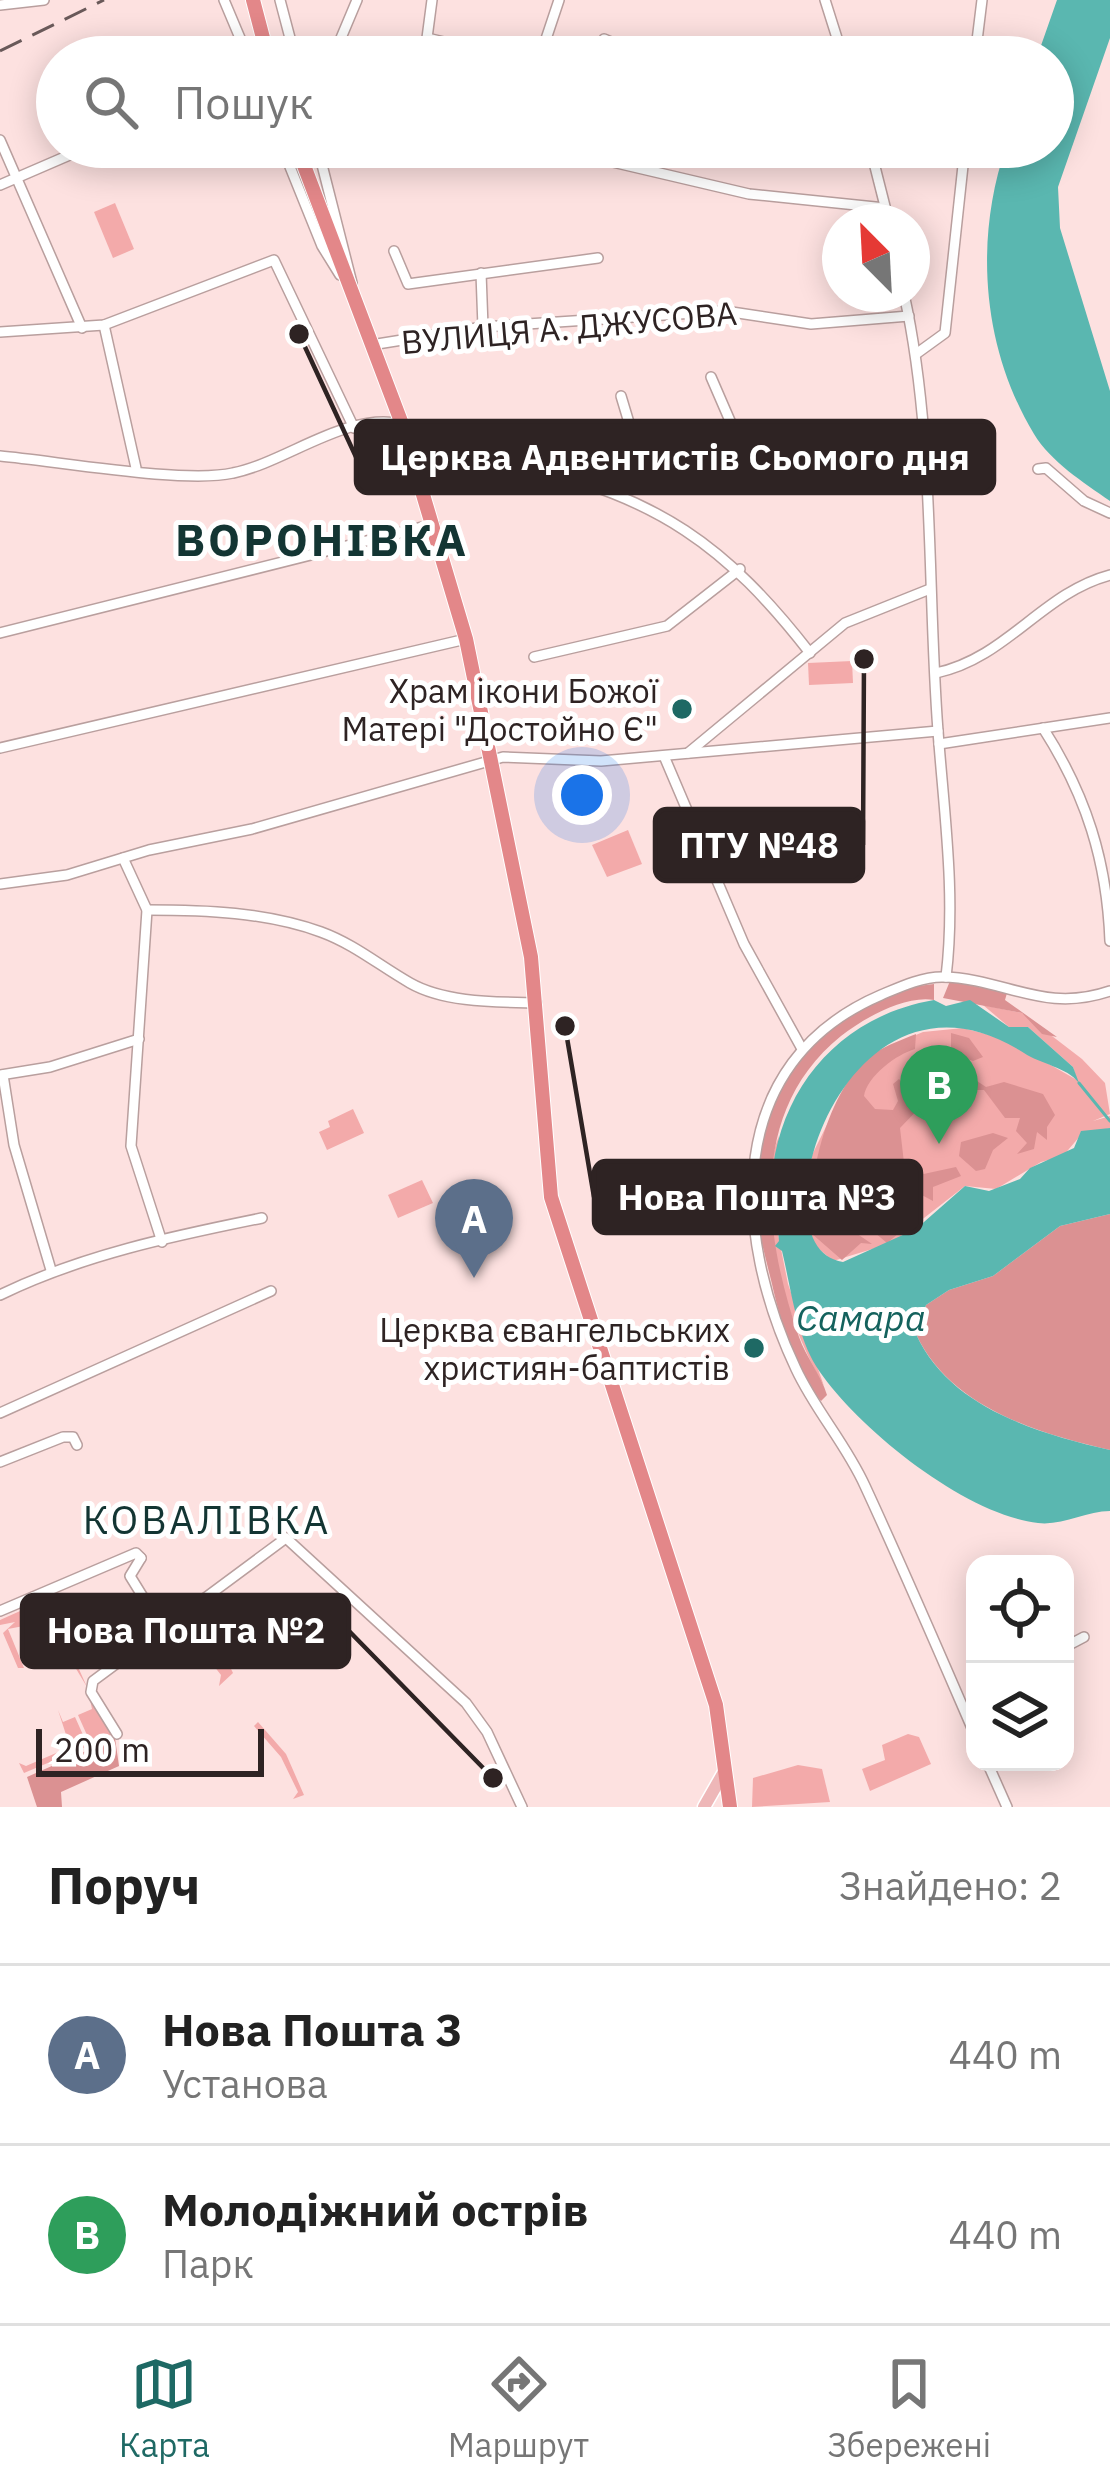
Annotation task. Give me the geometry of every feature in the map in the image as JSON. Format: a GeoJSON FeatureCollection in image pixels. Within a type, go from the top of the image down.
{"type":"FeatureCollection","features":[{"type":"Feature","properties":{"kind":"highway"},"geometry":{"type":"LineString","coordinates":[[253,0],[262,36]]}},
{"type":"Feature","properties":{"kind":"highway"},"geometry":{"type":"LineString","coordinates":[[305,168],[402,424],[466,639],[536,1004],[551,1197],[716,1705],[728,1759],[730,1807]]}},
{"type":"Feature","properties":{"kind":"main road"},"geometry":{"type":"LineString","coordinates":[[704,1807],[728,1759]]}},
{"type":"Feature","properties":{"kind":"street"},"geometry":{"type":"LineString","coordinates":[[0,5],[44,0]]}},
{"type":"Feature","properties":{"kind":"street"},"geometry":{"type":"LineString","coordinates":[[224,0],[239,36]]}},
{"type":"Feature","properties":{"kind":"street"},"geometry":{"type":"LineString","coordinates":[[280,0],[289,36]]}},
{"type":"Feature","properties":{"kind":"street"},"geometry":{"type":"LineString","coordinates":[[342,36],[357,0]]}},
{"type":"Feature","properties":{"kind":"street"},"geometry":{"type":"LineString","coordinates":[[428,36],[432,0]]}},
{"type":"Feature","properties":{"kind":"street"},"geometry":{"type":"LineString","coordinates":[[547,36],[559,0]]}},
{"type":"Feature","properties":{"kind":"street"},"geometry":{"type":"LineString","coordinates":[[825,0],[836,36]]}},
{"type":"Feature","properties":{"kind":"street"},"geometry":{"type":"LineString","coordinates":[[978,36],[982,0]]}},
{"type":"Feature","properties":{"kind":"street"},"geometry":{"type":"LineString","coordinates":[[0,140],[82,328]]}},
{"type":"Feature","properties":{"kind":"street"},"geometry":{"type":"LineString","coordinates":[[0,185],[40,168]]}},
{"type":"Feature","properties":{"kind":"street"},"geometry":{"type":"LineString","coordinates":[[290,168],[322,246],[352,295]]}},
{"type":"Feature","properties":{"kind":"street"},"geometry":{"type":"LineString","coordinates":[[324,168],[353,276],[352,295]]}},
{"type":"Feature","properties":{"kind":"street"},"geometry":{"type":"LineString","coordinates":[[638,168],[749,194],[846,204]]}},
{"type":"Feature","properties":{"kind":"street"},"geometry":{"type":"LineString","coordinates":[[875,168],[884,204]]}},
{"type":"Feature","properties":{"kind":"street"},"geometry":{"type":"LineString","coordinates":[[916,354],[945,333],[963,168]]}},
{"type":"Feature","properties":{"kind":"street"},"geometry":{"type":"LineString","coordinates":[[394,251],[408,284],[598,258]]}},
{"type":"Feature","properties":{"kind":"street"},"geometry":{"type":"LineString","coordinates":[[0,332],[104,325],[274,260],[354,428]]}},
{"type":"Feature","properties":{"kind":"street"},"geometry":{"type":"LineString","coordinates":[[481,273],[484,327]]}},
{"type":"Feature","properties":{"kind":"street","name":"ВУЛИЦЯ А. ДЖУСОВА"},"geometry":{"type":"LineString","coordinates":[[371,345],[484,327],[745,310],[811,324],[909,316]]}},
{"type":"Feature","properties":{"kind":"street"},"geometry":{"type":"LineString","coordinates":[[908,312],[916,354],[950,871],[946,977]]}},
{"type":"Feature","properties":{"kind":"street"},"geometry":{"type":"LineString","coordinates":[[104,325],[136,468]]}},
{"type":"Feature","properties":{"kind":"street"},"geometry":{"type":"LineString","coordinates":[[711,376],[737,437]]}},
{"type":"Feature","properties":{"kind":"street"},"geometry":{"type":"LineString","coordinates":[[621,396],[639,456],[638,476]]}},
{"type":"Feature","properties":{"kind":"street"},"geometry":{"type":"LineString","coordinates":[[0,455],[232,474],[372,421],[402,424]]}},
{"type":"Feature","properties":{"kind":"street"},"geometry":{"type":"LineString","coordinates":[[611,492],[699,443],[823,431]]}},
{"type":"Feature","properties":{"kind":"street"},"geometry":{"type":"LineString","coordinates":[[413,459],[461,452],[611,492],[660,514],[740,569],[810,653]]}},
{"type":"Feature","properties":{"kind":"street"},"geometry":{"type":"LineString","coordinates":[[1039,469],[1046,468],[1084,502],[1110,513]]}},
{"type":"Feature","properties":{"kind":"street"},"geometry":{"type":"LineString","coordinates":[[0,632],[434,524]]}},
{"type":"Feature","properties":{"kind":"street"},"geometry":{"type":"LineString","coordinates":[[534,657],[667,626],[740,569]]}},
{"type":"Feature","properties":{"kind":"street"},"geometry":{"type":"LineString","coordinates":[[936,673],[968,666],[1012,639],[1070,587],[1110,575]]}},
{"type":"Feature","properties":{"kind":"street"},"geometry":{"type":"LineString","coordinates":[[686,754],[845,623],[930,589]]}},
{"type":"Feature","properties":{"kind":"street"},"geometry":{"type":"LineString","coordinates":[[0,748],[466,639]]}},
{"type":"Feature","properties":{"kind":"street"},"geometry":{"type":"LineString","coordinates":[[939,744],[1110,718]]}},
{"type":"Feature","properties":{"kind":"street"},"geometry":{"type":"LineString","coordinates":[[1043,728],[1073,773],[1094,828],[1110,941]]}},
{"type":"Feature","properties":{"kind":"street"},"geometry":{"type":"LineString","coordinates":[[0,884],[68,875],[286,820],[492,760],[664,756],[938,731]]}},
{"type":"Feature","properties":{"kind":"street"},"geometry":{"type":"LineString","coordinates":[[664,756],[735,927],[801,1047]]}},
{"type":"Feature","properties":{"kind":"street"},"geometry":{"type":"LineString","coordinates":[[123,858],[148,910],[131,1146],[162,1243]]}},
{"type":"Feature","properties":{"kind":"street"},"geometry":{"type":"LineString","coordinates":[[148,910],[202,910],[298,926],[324,933],[413,985],[451,997],[536,1004]]}},
{"type":"Feature","properties":{"kind":"street"},"geometry":{"type":"LineString","coordinates":[[966,1714],[865,1484],[796,1369],[758,1244],[751,1166],[780,1078],[801,1047],[843,1014],[878,996],[946,977],[1072,1002],[1110,991]]}},
{"type":"Feature","properties":{"kind":"street"},"geometry":{"type":"LineString","coordinates":[[51,1270],[14,1145],[1,1075],[50,1067],[140,1039]]}},
{"type":"Feature","properties":{"kind":"street"},"geometry":{"type":"LineString","coordinates":[[0,1295],[51,1270],[262,1218]]}},
{"type":"Feature","properties":{"kind":"street"},"geometry":{"type":"LineString","coordinates":[[0,1413],[272,1291]]}},
{"type":"Feature","properties":{"kind":"street"},"geometry":{"type":"LineString","coordinates":[[0,1462],[63,1437],[73,1437],[77,1445]]}},
{"type":"Feature","properties":{"kind":"street"},"geometry":{"type":"LineString","coordinates":[[117,1735],[91,1692],[93,1681],[281,1538],[291,1539],[466,1703],[487,1732],[522,1807]]}},
{"type":"Feature","properties":{"kind":"street"},"geometry":{"type":"LineString","coordinates":[[0,1612],[136,1553],[141,1558],[129,1568],[130,1576],[164,1631]]}},
{"type":"Feature","properties":{"kind":"street"},"geometry":{"type":"LineString","coordinates":[[1074,1642],[1084,1637]]}},
{"type":"Feature","properties":{"kind":"street"},"geometry":{"type":"LineString","coordinates":[[960,1700],[966,1697]]}},
{"type":"Feature","properties":{"kind":"street"},"geometry":{"type":"LineString","coordinates":[[991,1771],[1007,1807]]}},
{"type":"Feature","properties":{"kind":"shaded area"},"geometry":{"type":"Polygon","coordinates":[[[115,203],[134,249],[113,258],[94,212],[115,203]]]}},
{"type":"Feature","properties":{"kind":"shaded area"},"geometry":{"type":"Polygon","coordinates":[[[852,661],[853,683],[809,685],[808,663],[852,661]]]}},
{"type":"Feature","properties":{"kind":"shaded area"},"geometry":{"type":"Polygon","coordinates":[[[628,830],[642,864],[607,877],[592,845],[628,830]]]}},
{"type":"Feature","properties":{"kind":"shaded area"},"geometry":{"type":"Polygon","coordinates":[[[950,981],[1007,993],[1005,1000],[1057,1037],[1042,1034],[1022,1013],[943,998],[950,981]]]}},
{"type":"Feature","properties":{"kind":"shaded area"},"geometry":{"type":"Polygon","coordinates":[[[934,984],[934,1000],[898,1004],[841,1036],[811,1067],[790,1101],[777,1138],[772,1217],[778,1258],[799,1337],[827,1395],[821,1401],[789,1346],[761,1241],[754,1181],[762,1133],[792,1072],[840,1021],[900,990],[934,984]]]}},
{"type":"Feature","properties":{"kind":"shaded area"},"geometry":{"type":"Polygon","coordinates":[[[983,1005],[1022,1013],[1082,1059],[1105,1083],[1110,1114],[1093,1121],[1110,1116],[1110,1128],[1080,1136],[1063,1156],[1041,1162],[996,1189],[965,1186],[892,1243],[833,1261],[811,1242],[805,1228],[812,1155],[854,1070],[868,1055],[923,1032],[963,1028],[1005,1039],[1077,1080],[1073,1067],[1028,1027],[1009,1027],[983,1005]]]}},
{"type":"Feature","properties":{"kind":"shaded area"},"geometry":{"type":"Polygon","coordinates":[[[951,1033],[969,1038],[983,1057],[973,1061],[951,1053],[951,1033]]]}},
{"type":"Feature","properties":{"kind":"shaded area"},"geometry":{"type":"Polygon","coordinates":[[[916,1034],[915,1049],[884,1067],[864,1096],[875,1109],[893,1110],[898,1101],[893,1084],[899,1079],[923,1104],[900,1128],[904,1163],[896,1192],[907,1201],[908,1229],[891,1209],[898,1234],[887,1243],[868,1227],[879,1212],[860,1200],[839,1199],[836,1210],[850,1229],[872,1244],[861,1243],[842,1260],[811,1233],[812,1189],[822,1141],[840,1096],[866,1060],[916,1034]]]}},
{"type":"Feature","properties":{"kind":"shaded area"},"geometry":{"type":"Polygon","coordinates":[[[971,1077],[986,1087],[1004,1082],[1043,1094],[1055,1115],[1047,1127],[1047,1140],[1037,1132],[1034,1149],[1017,1154],[1027,1143],[1016,1131],[1020,1118],[1005,1118],[984,1090],[970,1090],[971,1077]]]}},
{"type":"Feature","properties":{"kind":"shaded area"},"geometry":{"type":"Polygon","coordinates":[[[353,1109],[364,1133],[327,1150],[319,1132],[330,1127],[328,1121],[353,1109]]]}},
{"type":"Feature","properties":{"kind":"shaded area"},"geometry":{"type":"Polygon","coordinates":[[[993,1133],[1008,1138],[993,1150],[985,1169],[976,1171],[959,1156],[961,1142],[993,1133]]]}},
{"type":"Feature","properties":{"kind":"shaded area"},"geometry":{"type":"Polygon","coordinates":[[[779,1136],[776,1224],[788,1284],[824,1386],[797,1331],[777,1264],[769,1196],[779,1136]]]}},
{"type":"Feature","properties":{"kind":"shaded area"},"geometry":{"type":"Polygon","coordinates":[[[956,1167],[961,1176],[933,1187],[933,1201],[916,1192],[919,1175],[956,1167]]]}},
{"type":"Feature","properties":{"kind":"shaded area"},"geometry":{"type":"Polygon","coordinates":[[[422,1180],[433,1203],[398,1218],[388,1195],[422,1180]]]}},
{"type":"Feature","properties":{"kind":"shaded area"},"geometry":{"type":"Polygon","coordinates":[[[1110,1214],[1110,1450],[1053,1435],[998,1413],[950,1381],[916,1334],[926,1305],[949,1290],[993,1276],[1060,1226],[1110,1214]]]}},
{"type":"Feature","properties":{"kind":"shaded area"},"geometry":{"type":"Polygon","coordinates":[[[220,1593],[263,1640],[230,1663],[216,1638],[233,1673],[219,1686],[221,1675],[181,1624],[220,1593]]]}},
{"type":"Feature","properties":{"kind":"shaded area"},"geometry":{"type":"Polygon","coordinates":[[[38,1603],[49,1626],[60,1627],[87,1687],[69,1657],[55,1663],[39,1623],[8,1629],[24,1668],[18,1668],[3,1633],[15,1622],[0,1625],[0,1620],[38,1603]]]}},
{"type":"Feature","properties":{"kind":"shaded area"},"geometry":{"type":"Polygon","coordinates":[[[88,1690],[113,1734],[91,1744],[78,1715],[92,1709],[88,1690]]]}},
{"type":"Feature","properties":{"kind":"shaded area"},"geometry":{"type":"Polygon","coordinates":[[[58,1710],[63,1722],[75,1717],[88,1746],[24,1773],[19,1763],[26,1766],[70,1747],[58,1710]]]}},
{"type":"Feature","properties":{"kind":"shaded area"},"geometry":{"type":"Polygon","coordinates":[[[258,1722],[286,1754],[304,1795],[293,1799],[298,1792],[281,1757],[254,1726],[258,1722]]]}},
{"type":"Feature","properties":{"kind":"shaded area"},"geometry":{"type":"Polygon","coordinates":[[[908,1734],[919,1737],[931,1764],[870,1791],[862,1769],[885,1760],[882,1745],[908,1734]]]}},
{"type":"Feature","properties":{"kind":"shaded area"},"geometry":{"type":"Polygon","coordinates":[[[115,1738],[119,1766],[61,1792],[62,1807],[37,1807],[27,1777],[115,1738]]]}},
{"type":"Feature","properties":{"kind":"shaded area"},"geometry":{"type":"Polygon","coordinates":[[[798,1765],[822,1769],[830,1802],[752,1807],[753,1778],[798,1765]]]}},
{"type":"Feature","properties":{"kind":"water"},"geometry":{"type":"Polygon","coordinates":[[[1057,0],[1110,0],[1110,38],[1074,141],[1074,36],[1044,36],[1057,0]]]}},
{"type":"Feature","properties":{"kind":"water"},"geometry":{"type":"Polygon","coordinates":[[[1000,168],[1065,168],[1058,187],[1060,228],[1110,391],[1110,501],[1041,444],[1003,366],[994,330],[987,256],[1000,168]]]}},
{"type":"Feature","properties":{"kind":"water","name":"Самара"},"geometry":{"type":"Polygon","coordinates":[[[934,1000],[946,1006],[970,1000],[1009,1027],[1028,1027],[1073,1067],[1079,1083],[1061,1069],[961,1028],[907,1035],[863,1065],[831,1110],[812,1160],[806,1208],[816,1245],[843,1262],[916,1229],[965,1186],[989,1191],[1020,1179],[1030,1168],[1074,1148],[1081,1131],[1110,1128],[1110,1214],[1060,1226],[993,1276],[949,1290],[926,1305],[916,1334],[950,1381],[972,1398],[1025,1425],[1110,1450],[1110,1511],[1038,1523],[978,1504],[914,1464],[856,1415],[816,1366],[804,1339],[782,1251],[775,1246],[779,1241],[773,1167],[791,1106],[825,1056],[848,1036],[873,1020],[934,1000]]]}},
{"type":"Feature","properties":{"kind":"waterway"},"geometry":{"type":"LineString","coordinates":[[1079,1083],[1110,1121]]}},
{"type":"Feature","properties":{"kind":"railway"},"geometry":{"type":"LineString","coordinates":[[0,51],[104,0]]}},
{"type":"Feature","properties":{"kind":"place","name":"Церква Адвентистів Сьомого дня"},"geometry":{"type":"Point","coordinates":[299,334]}},
{"type":"Feature","properties":{"kind":"place","name":"ПТУ №48"},"geometry":{"type":"Point","coordinates":[864,659]}},
{"type":"Feature","properties":{"kind":"place","name":"Храм ікони Божої Матері \"Достойно Є\""},"geometry":{"type":"Point","coordinates":[682,709]}},
{"type":"Feature","properties":{"kind":"place","name":"Нова Пошта №3"},"geometry":{"type":"Point","coordinates":[565,1026]}},
{"type":"Feature","properties":{"kind":"place","name":"Молодіжний острів"},"geometry":{"type":"Point","coordinates":[939,1144]}},
{"type":"Feature","properties":{"kind":"place","name":"Нова Пошта 3"},"geometry":{"type":"Point","coordinates":[474,1278]}},
{"type":"Feature","properties":{"kind":"place","name":"Церква євангельських християн-баптистів"},"geometry":{"type":"Point","coordinates":[754,1348]}},
{"type":"Feature","properties":{"kind":"place","name":"Нова Пошта №2"},"geometry":{"type":"Point","coordinates":[493,1778]}},
{"type":"Feature","properties":{"kind":"district","name":"ВОРОНІВКА"},"geometry":{"type":"Point","coordinates":[322,539]}},
{"type":"Feature","properties":{"kind":"district","name":"КОВАЛІВКА"},"geometry":{"type":"Point","coordinates":[207,1519]}}]}
